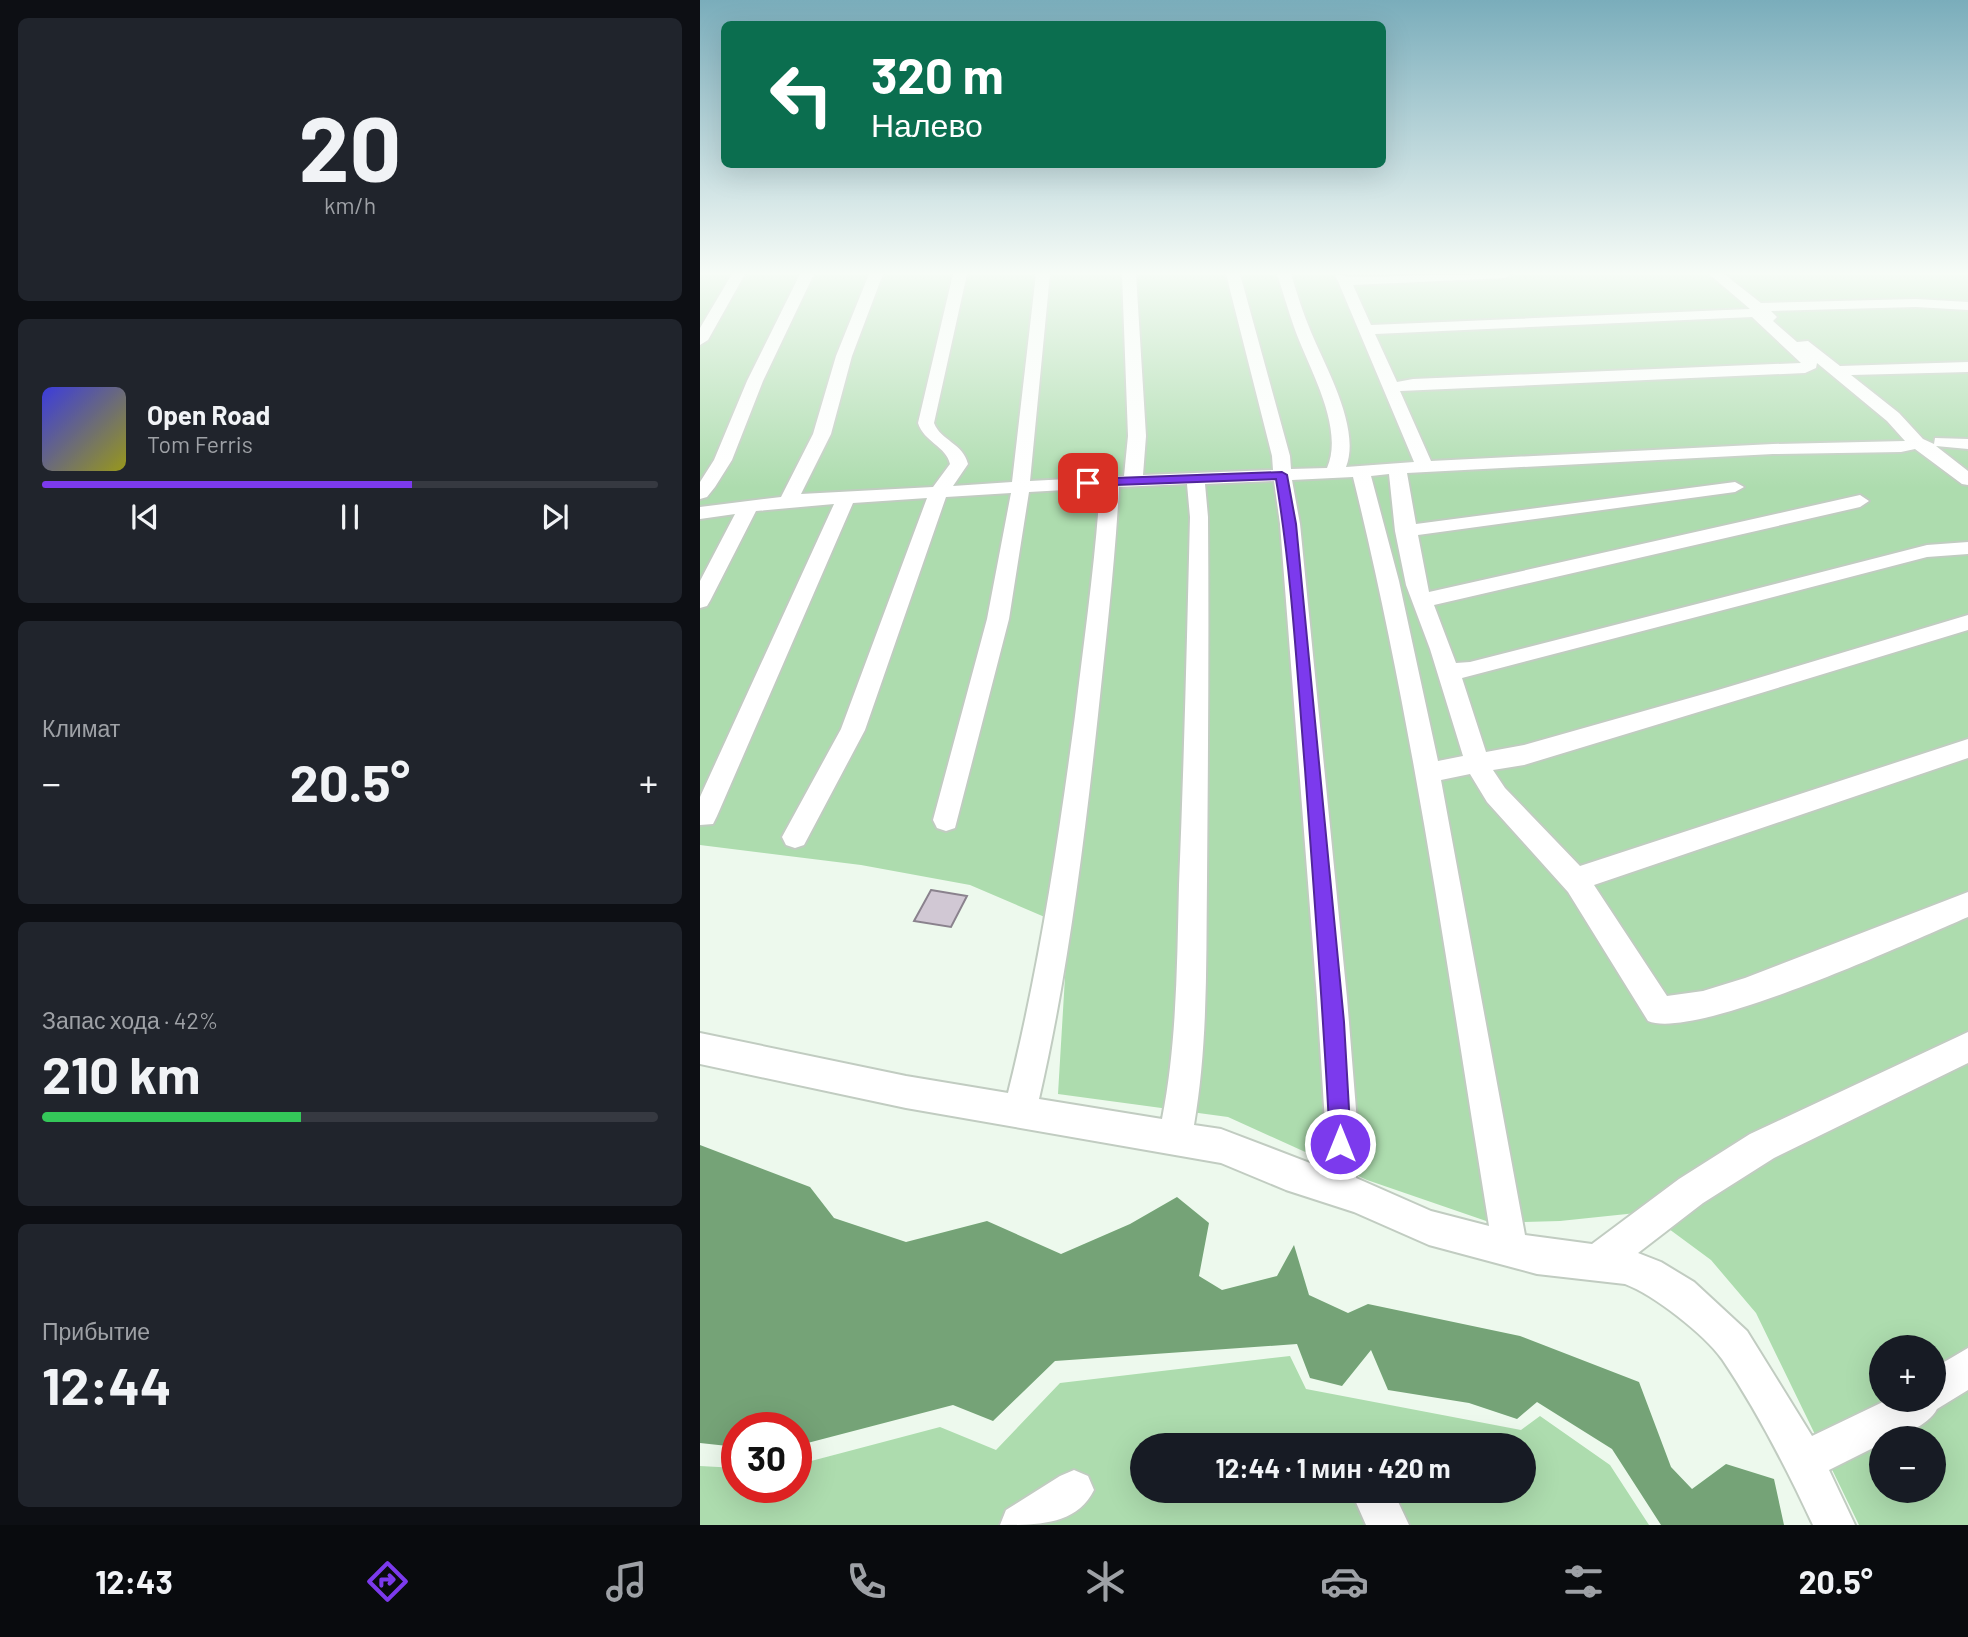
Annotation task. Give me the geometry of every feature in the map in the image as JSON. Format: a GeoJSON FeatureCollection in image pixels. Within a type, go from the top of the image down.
{"type":"FeatureCollection","features":[{"type":"Feature","properties":{"kind":"street"},"geometry":{"type":"LineString","coordinates":[[700,493],[722,463],[773,345]]}},
{"type":"Feature","properties":{"kind":"street"},"geometry":{"type":"LineString","coordinates":[[788,502],[822,434],[848,345]]}},
{"type":"Feature","properties":{"kind":"street"},"geometry":{"type":"LineString","coordinates":[[795,838],[853,730],[939,492],[956,472],[959,456],[928,432],[926,424],[944,345]]}},
{"type":"Feature","properties":{"kind":"street"},"geometry":{"type":"LineString","coordinates":[[946,820],[998,619],[1022,487],[1036,345]]}},
{"type":"Feature","properties":{"kind":"street"},"geometry":{"type":"LineString","coordinates":[[1020,1112],[1036,1044],[1070,855],[1105,558],[1121,481],[1137,436],[1132,345]]}},
{"type":"Feature","properties":{"kind":"street"},"geometry":{"type":"LineString","coordinates":[[1252,345],[1277,439],[1290,524],[1332,998],[1341,1122],[1339,1190]]}},
{"type":"Feature","properties":{"kind":"street"},"geometry":{"type":"LineString","coordinates":[[1309,345],[1334,405],[1342,454],[1334,473]]}},
{"type":"Feature","properties":{"kind":"street"},"geometry":{"type":"LineString","coordinates":[[1373,345],[1425,467]]}},
{"type":"Feature","properties":{"kind":"street"},"geometry":{"type":"LineString","coordinates":[[1391,388],[1413,384],[1785,369],[1810,365],[1791,345]]}},
{"type":"Feature","properties":{"kind":"street"},"geometry":{"type":"LineString","coordinates":[[1802,345],[1893,417],[1917,443],[1928,448],[1968,481]]}},
{"type":"Feature","properties":{"kind":"street"},"geometry":{"type":"LineString","coordinates":[[1821,345],[1968,464]]}},
{"type":"Feature","properties":{"kind":"street"},"geometry":{"type":"LineString","coordinates":[[1835,370],[1968,367]]}},
{"type":"Feature","properties":{"kind":"street"},"geometry":{"type":"LineString","coordinates":[[1941,442],[1968,443]]}},
{"type":"Feature","properties":{"kind":"street"},"geometry":{"type":"LineString","coordinates":[[700,513],[788,502],[1121,481],[1334,473],[1760,450],[1867,449],[1917,443]]}},
{"type":"Feature","properties":{"kind":"street"},"geometry":{"type":"LineString","coordinates":[[1397,469],[1405,531],[1421,601],[1448,671],[1477,762],[1496,795],[1575,880],[1659,1011],[1684,1011],[1731,997],[1848,954],[1968,904]]}},
{"type":"Feature","properties":{"kind":"street"},"geometry":{"type":"LineString","coordinates":[[1361,471],[1389,581],[1429,772],[1510,1249]]}},
{"type":"Feature","properties":{"kind":"street"},"geometry":{"type":"LineString","coordinates":[[1175,1139],[1187,1074],[1192,930],[1199,517],[1196,479]]}},
{"type":"Feature","properties":{"kind":"street"},"geometry":{"type":"LineString","coordinates":[[1405,531],[1735,487]]}},
{"type":"Feature","properties":{"kind":"street"},"geometry":{"type":"LineString","coordinates":[[704,816],[818,565],[845,499]]}},
{"type":"Feature","properties":{"kind":"street"},"geometry":{"type":"LineString","coordinates":[[1421,601],[1860,501]]}},
{"type":"Feature","properties":{"kind":"street"},"geometry":{"type":"LineString","coordinates":[[700,601],[749,506]]}},
{"type":"Feature","properties":{"kind":"street"},"geometry":{"type":"LineString","coordinates":[[1448,671],[1470,670],[1927,551],[1968,548]]}},
{"type":"Feature","properties":{"kind":"street"},"geometry":{"type":"LineString","coordinates":[[1429,772],[1524,755],[1968,622]]}},
{"type":"Feature","properties":{"kind":"street"},"geometry":{"type":"LineString","coordinates":[[1575,880],[1968,748]]}},
{"type":"Feature","properties":{"kind":"street"},"geometry":{"type":"LineString","coordinates":[[1597,1263],[1691,1191],[1762,1146],[1968,1047]]}},
{"type":"Feature","properties":{"kind":"street"},"geometry":{"type":"LineString","coordinates":[[700,1048],[708,1052],[906,1092],[1221,1146],[1286,1173],[1339,1190],[1429,1228],[1537,1256],[1625,1266],[1648,1275],[1681,1295],[1734,1344],[1751,1368],[1804,1461],[1834,1525]]}},
{"type":"Feature","properties":{"kind":"street"},"geometry":{"type":"LineString","coordinates":[[1946,1383],[1968,1367]]}},
{"type":"Feature","properties":{"kind":"street"},"geometry":{"type":"LineString","coordinates":[[1804,1461],[1904,1412]]}},
{"type":"Feature","properties":{"kind":"street"},"geometry":{"type":"LineString","coordinates":[[1021,1525],[1074,1490]]}},
{"type":"Feature","properties":{"kind":"street"},"geometry":{"type":"LineString","coordinates":[[1377,1503],[1388,1525]]}},
{"type":"Feature","properties":{"kind":"shaded area"},"geometry":{"type":"Polygon","coordinates":[[[700,345],[1968,345],[1968,1525],[1859,1525],[1756,1313],[1711,1260],[1646,1212],[1560,1221],[1492,1223],[1367,1180],[1228,1117],[1058,1094],[1068,927],[970,885],[861,865],[700,845],[700,345]]]}},
{"type":"Feature","properties":{"kind":"shaded area"},"geometry":{"type":"Polygon","coordinates":[[[700,1145],[810,1187],[834,1218],[906,1242],[987,1221],[1061,1254],[1130,1224],[1177,1197],[1209,1223],[1199,1276],[1222,1290],[1277,1276],[1294,1245],[1309,1295],[1348,1313],[1368,1304],[1520,1336],[1639,1382],[1671,1467],[1692,1489],[1726,1464],[1774,1479],[1784,1525],[1661,1525],[1612,1449],[1537,1402],[1517,1419],[1469,1403],[1388,1390],[1371,1350],[1342,1386],[1310,1378],[1297,1344],[1055,1361],[993,1421],[953,1405],[812,1442],[812,1412],[721,1412],[721,1445],[700,1443],[700,1145]]]}},
{"type":"Feature","properties":{"kind":"shaded area"},"geometry":{"type":"Polygon","coordinates":[[[1290,1356],[1306,1389],[1521,1430],[1540,1416],[1610,1465],[1649,1525],[700,1525],[700,1466],[721,1467],[721,1503],[812,1503],[812,1461],[940,1427],[996,1450],[1060,1383],[1290,1356]]]}},
{"type":"Feature","properties":{"kind":"building"},"geometry":{"type":"Polygon","coordinates":[[[931,890],[967,896],[951,927],[914,921],[931,890]]]}},
{"type":"Feature","properties":{"kind":"route"},"geometry":{"type":"LineString","coordinates":[[1088,483],[1282,475],[1290,524],[1310,738],[1334,1022],[1340,1144]]}}]}
